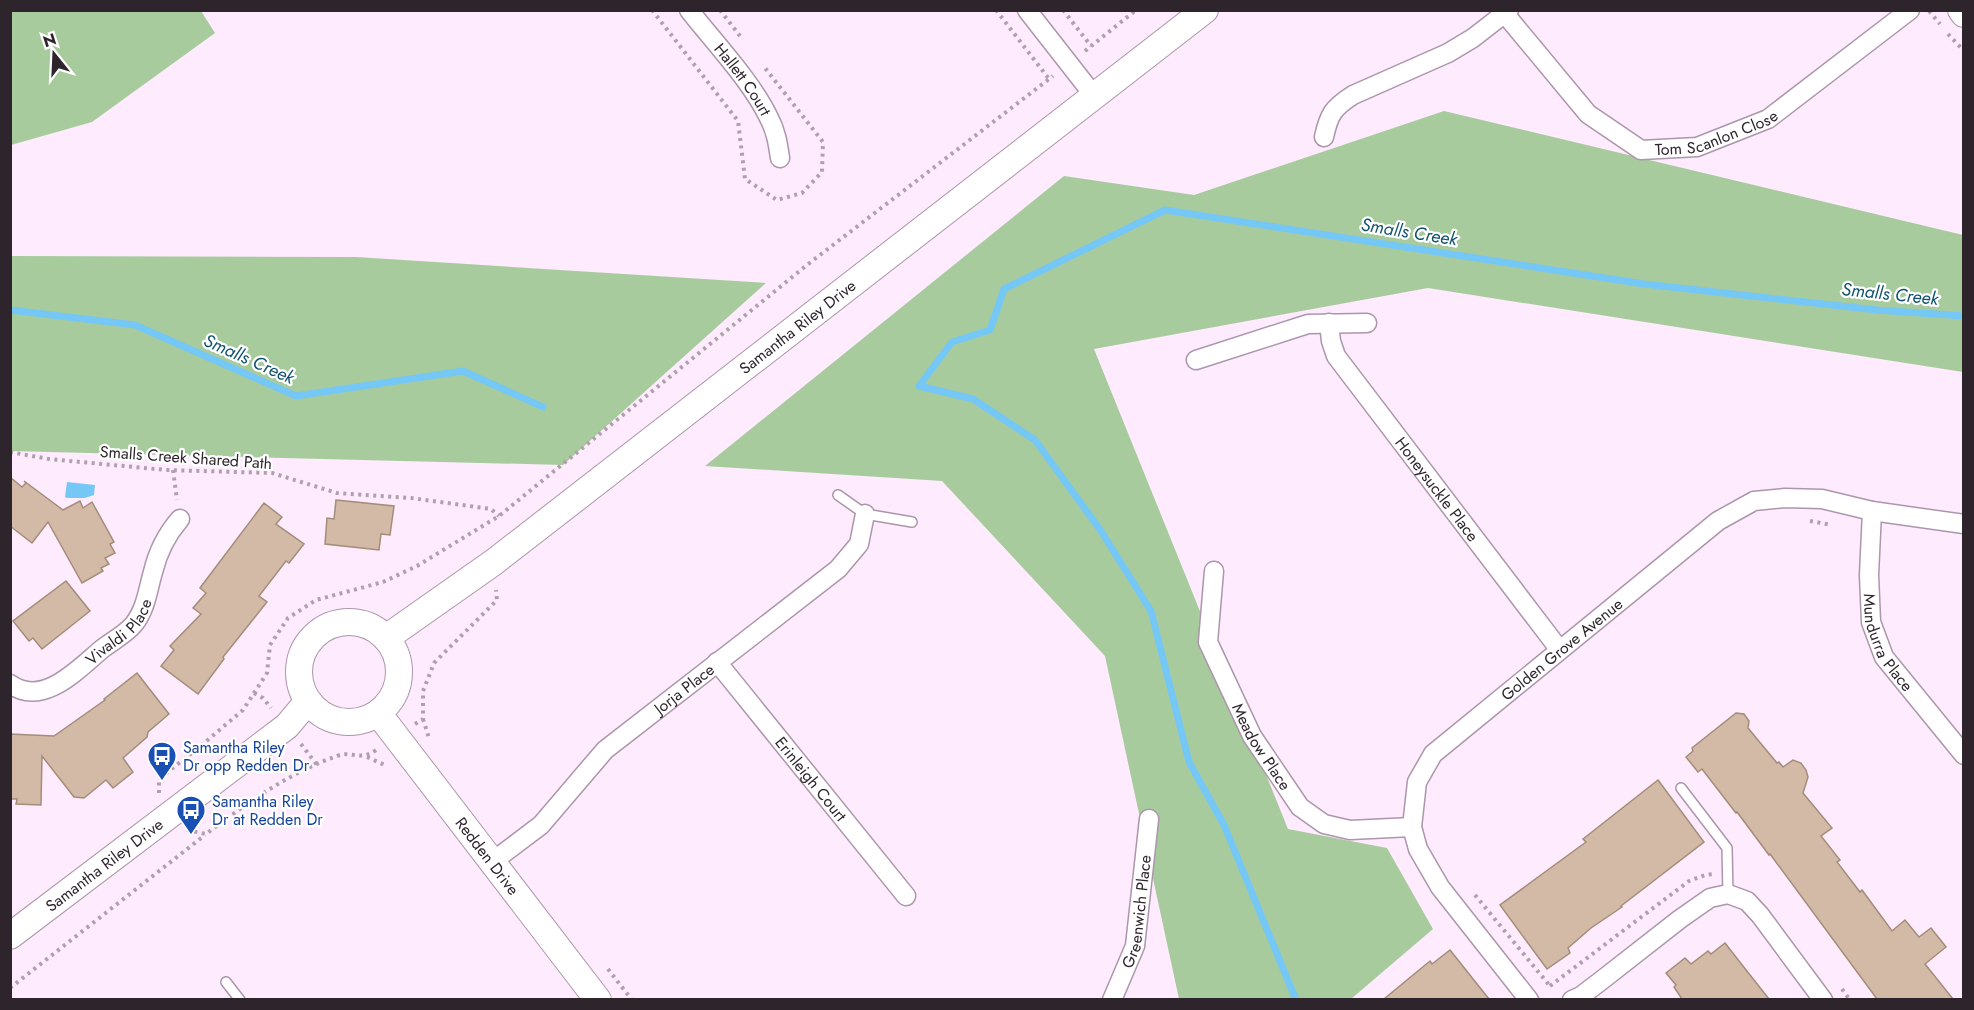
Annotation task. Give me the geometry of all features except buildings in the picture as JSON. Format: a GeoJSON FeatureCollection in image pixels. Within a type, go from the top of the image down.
{"type":"FeatureCollection","features":[{"type":"Feature","properties":{"kind":"main road","name":"Samantha Riley Drive"},"geometry":{"type":"LineString","coordinates":[[386,638],[494,562],[1205,10]]}},
{"type":"Feature","properties":{"kind":"main road"},"geometry":{"type":"LineString","coordinates":[[1961,10],[1964,14]]}},
{"type":"Feature","properties":{"kind":"main road"},"geometry":{"type":"LineString","coordinates":[[345,622],[367,626],[386,638],[394,649],[399,674],[397,688],[391,700],[378,713],[357,721],[343,722],[318,711],[308,701],[301,688],[301,658],[307,644],[317,633],[331,625],[345,622]]}},
{"type":"Feature","properties":{"kind":"main road","name":"Samantha Riley Drive"},"geometry":{"type":"LineString","coordinates":[[10,936],[287,726],[308,701]]}},
{"type":"Feature","properties":{"kind":"main road","name":"Redden Drive"},"geometry":{"type":"LineString","coordinates":[[378,713],[598,999]]}},
{"type":"Feature","properties":{"kind":"street","name":"Hallett Court"},"geometry":{"type":"LineString","coordinates":[[689,10],[756,96],[770,118],[777,136],[780,158]]}},
{"type":"Feature","properties":{"kind":"street"},"geometry":{"type":"LineString","coordinates":[[1027,10],[1095,97]]}},
{"type":"Feature","properties":{"kind":"street","name":"Tom Scanlon Close"},"geometry":{"type":"LineString","coordinates":[[1324,137],[1332,112],[1341,103],[1353,95],[1448,53],[1473,38],[1507,12],[1588,114],[1641,150],[1697,147],[1768,119],[1910,10]]}},
{"type":"Feature","properties":{"kind":"street"},"geometry":{"type":"LineString","coordinates":[[1196,360],[1296,327],[1329,323],[1367,323]]}},
{"type":"Feature","properties":{"kind":"street","name":"Honeysuckle Place"},"geometry":{"type":"LineString","coordinates":[[1329,323],[1336,356],[1559,649]]}},
{"type":"Feature","properties":{"kind":"street","name":"Golden Grove Avenue"},"geometry":{"type":"LineString","coordinates":[[1537,996],[1440,887],[1418,849],[1412,827],[1417,782],[1432,754],[1718,521],[1754,501],[1785,498],[1821,499],[1872,511],[1964,524]]}},
{"type":"Feature","properties":{"kind":"street","name":"Mundurra Place"},"geometry":{"type":"LineString","coordinates":[[1872,511],[1869,575],[1871,622],[1884,657],[1964,755]]}},
{"type":"Feature","properties":{"kind":"street","name":"Jorja Place"},"geometry":{"type":"LineString","coordinates":[[492,862],[541,825],[605,750],[838,569],[858,544],[865,514]]}},
{"type":"Feature","properties":{"kind":"street","name":"Vivaldi Place"},"geometry":{"type":"LineString","coordinates":[[10,684],[17,689],[34,693],[57,685],[134,624],[146,602],[153,571],[166,535],[180,519]]}},
{"type":"Feature","properties":{"kind":"street","name":"Meadow Place"},"geometry":{"type":"LineString","coordinates":[[1214,571],[1208,642],[1252,736],[1300,807],[1324,824],[1350,830],[1412,827]]}},
{"type":"Feature","properties":{"kind":"street","name":"Erinleigh Court"},"geometry":{"type":"LineString","coordinates":[[717,662],[906,896]]}},
{"type":"Feature","properties":{"kind":"street","name":"Greenwich Place"},"geometry":{"type":"LineString","coordinates":[[1112,999],[1135,946],[1149,819]]}},
{"type":"Feature","properties":{"kind":"street"},"geometry":{"type":"LineString","coordinates":[[1572,999],[1581,996],[1710,898],[1728,894],[1747,902],[1760,915],[1823,999]]}},
{"type":"Feature","properties":{"kind":"lane"},"geometry":{"type":"LineString","coordinates":[[838,495],[865,514],[912,522]]}},
{"type":"Feature","properties":{"kind":"lane"},"geometry":{"type":"LineString","coordinates":[[1681,788],[1727,848],[1728,894]]}},
{"type":"Feature","properties":{"kind":"lane"},"geometry":{"type":"LineString","coordinates":[[226,982],[240,999]]}},
{"type":"Feature","properties":{"kind":"path"},"geometry":{"type":"LineString","coordinates":[[996,10],[1049,79]]}},
{"type":"Feature","properties":{"kind":"path"},"geometry":{"type":"LineString","coordinates":[[1063,10],[1091,46]]}},
{"type":"Feature","properties":{"kind":"path"},"geometry":{"type":"LineString","coordinates":[[160,823],[159,779],[243,710],[267,673],[270,645],[288,618],[316,600],[383,582],[409,570],[500,516],[807,265],[1136,10]]}},
{"type":"Feature","properties":{"kind":"path","name":"Smalls Creek Shared Path"},"geometry":{"type":"LineString","coordinates":[[10,452],[49,459],[173,470],[272,473],[337,493],[411,498],[491,510],[500,516]]}},
{"type":"Feature","properties":{"kind":"path"},"geometry":{"type":"LineString","coordinates":[[173,470],[180,519]]}},
{"type":"Feature","properties":{"kind":"path"},"geometry":{"type":"LineString","coordinates":[[1805,520],[1871,531]]}},
{"type":"Feature","properties":{"kind":"path"},"geometry":{"type":"LineString","coordinates":[[10,987],[206,834]]}},
{"type":"Feature","properties":{"kind":"path"},"geometry":{"type":"LineString","coordinates":[[1468,886],[1550,986],[1537,996]]}},
{"type":"Feature","properties":{"kind":"green space"},"geometry":{"type":"Polygon","coordinates":[[[11,10],[201,11],[215,33],[92,122],[11,145],[11,10]]]}},
{"type":"Feature","properties":{"kind":"green space"},"geometry":{"type":"Polygon","coordinates":[[[1444,111],[1963,235],[1963,372],[1428,288],[1094,349],[1288,829],[1387,848],[1433,929],[1351,999],[1179,999],[1105,656],[942,481],[705,466],[1064,176],[1194,195],[1444,111]]]}},
{"type":"Feature","properties":{"kind":"green space"},"geometry":{"type":"Polygon","coordinates":[[[11,256],[356,257],[766,283],[563,465],[11,451],[11,256]]]}},
{"type":"Feature","properties":{"kind":"water"},"geometry":{"type":"Polygon","coordinates":[[[67,482],[95,485],[94,495],[85,498],[67,498],[65,497],[67,482]]]}},
{"type":"Feature","properties":{"kind":"waterway","name":"Smalls Creek"},"geometry":{"type":"LineString","coordinates":[[1296,1000],[1224,825],[1189,762],[1151,611],[1101,531],[1035,440],[973,399],[919,386],[952,342],[990,330],[1004,289],[1165,210],[1644,284],[1877,310],[1964,316]]}},
{"type":"Feature","properties":{"kind":"waterway","name":"Smalls Creek"},"geometry":{"type":"LineString","coordinates":[[10,310],[135,325],[296,396],[463,371],[543,407]]}},
{"type":"Feature","properties":{"kind":"place","name":"Samantha Riley Dr opp Redden Dr"},"geometry":{"type":"Point","coordinates":[162,782]}},
{"type":"Feature","properties":{"kind":"place","name":"Samantha Riley Dr at Redden Dr"},"geometry":{"type":"Point","coordinates":[191,836]}}]}
